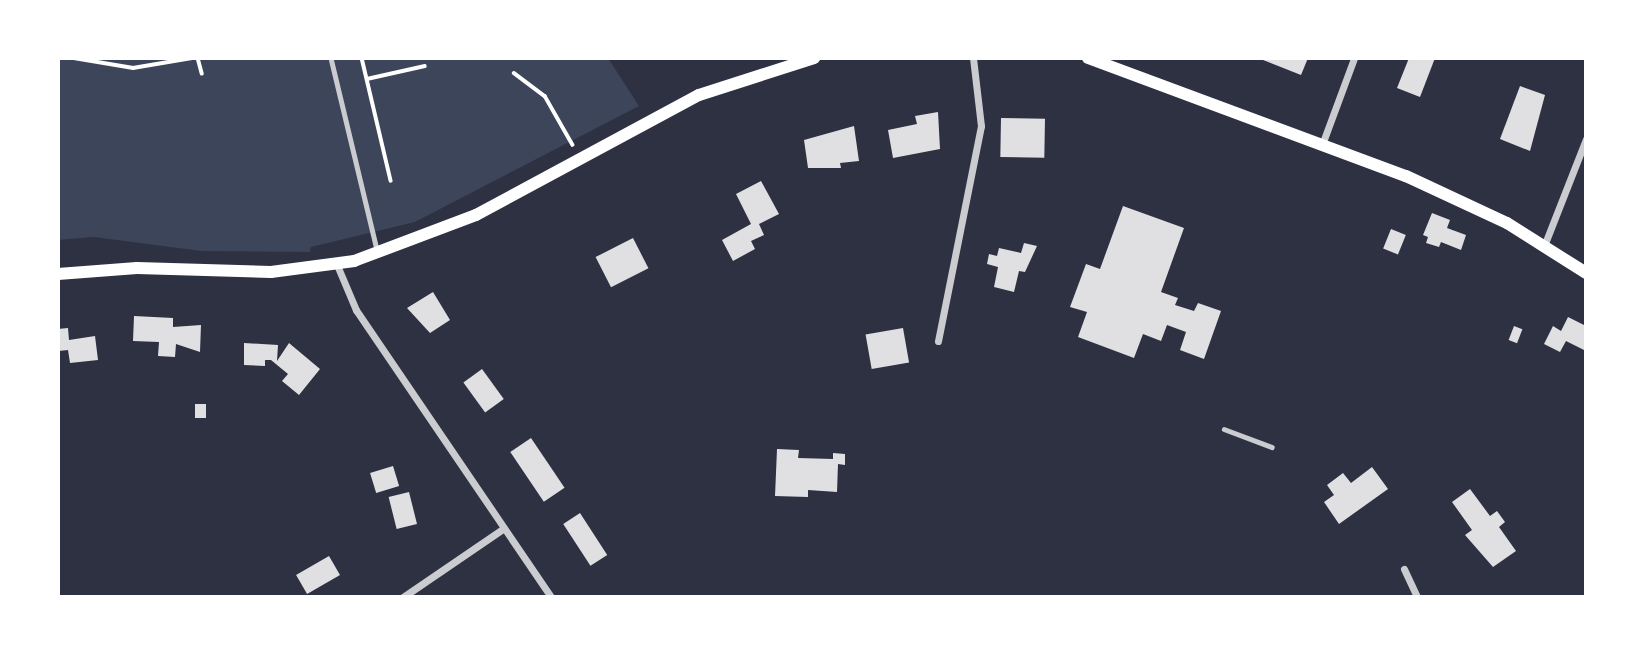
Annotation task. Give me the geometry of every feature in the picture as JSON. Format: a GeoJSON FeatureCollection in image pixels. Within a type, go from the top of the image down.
{"type":"FeatureCollection","features":[{"type":"Feature","properties":{"kind":"main road"},"geometry":{"type":"LineString","coordinates":[[58,274],[137,268],[271,272],[337,265],[378,253],[476,215],[699,95],[814,58]]}},
{"type":"Feature","properties":{"kind":"main road"},"geometry":{"type":"LineString","coordinates":[[1088,58],[1324,142],[1428,186],[1544,246],[1586,273]]}},
{"type":"Feature","properties":{"kind":"street"},"geometry":{"type":"LineString","coordinates":[[938,341],[981,126],[973,58]]}},
{"type":"Feature","properties":{"kind":"street"},"geometry":{"type":"LineString","coordinates":[[1324,142],[1354,58]]}},
{"type":"Feature","properties":{"kind":"street"},"geometry":{"type":"LineString","coordinates":[[1544,246],[1586,139]]}},
{"type":"Feature","properties":{"kind":"street"},"geometry":{"type":"LineString","coordinates":[[337,265],[356,310],[551,597]]}},
{"type":"Feature","properties":{"kind":"street"},"geometry":{"type":"LineString","coordinates":[[403,597],[504,527]]}},
{"type":"Feature","properties":{"kind":"street"},"geometry":{"type":"LineString","coordinates":[[1404,569],[1417,597]]}},
{"type":"Feature","properties":{"kind":"lane"},"geometry":{"type":"LineString","coordinates":[[331,58],[378,253]]}},
{"type":"Feature","properties":{"kind":"lane"},"geometry":{"type":"LineString","coordinates":[[1224,429],[1272,447]]}},
{"type":"Feature","properties":{"kind":"path"},"geometry":{"type":"LineString","coordinates":[[74,58],[133,68],[195,58],[202,73]]}},
{"type":"Feature","properties":{"kind":"path"},"geometry":{"type":"LineString","coordinates":[[362,58],[391,181]]}},
{"type":"Feature","properties":{"kind":"path"},"geometry":{"type":"LineString","coordinates":[[367,79],[425,65]]}},
{"type":"Feature","properties":{"kind":"path"},"geometry":{"type":"LineString","coordinates":[[514,73],[545,96],[580,157]]}},
{"type":"Feature","properties":{"kind":"shaded area"},"geometry":{"type":"Polygon","coordinates":[[[58,58],[608,58],[639,106],[415,222],[311,247],[310,252],[201,251],[94,237],[58,240],[58,58]]]}},
{"type":"Feature","properties":{"kind":"building"},"geometry":{"type":"Polygon","coordinates":[[[1258,58],[1308,58],[1301,75],[1258,58]]]}},
{"type":"Feature","properties":{"kind":"building"},"geometry":{"type":"Polygon","coordinates":[[[1409,58],[1435,58],[1420,97],[1397,88],[1409,58]]]}},
{"type":"Feature","properties":{"kind":"building"},"geometry":{"type":"Polygon","coordinates":[[[1520,86],[1545,95],[1530,151],[1500,139],[1520,86]]]}},
{"type":"Feature","properties":{"kind":"building"},"geometry":{"type":"Polygon","coordinates":[[[938,112],[940,149],[893,158],[888,130],[917,124],[915,116],[938,112]]]}},
{"type":"Feature","properties":{"kind":"building"},"geometry":{"type":"Polygon","coordinates":[[[1001,118],[1045,119],[1044,158],[1000,157],[1001,118]]]}},
{"type":"Feature","properties":{"kind":"building"},"geometry":{"type":"Polygon","coordinates":[[[854,126],[859,161],[840,163],[841,168],[808,168],[804,140],[854,126]]]}},
{"type":"Feature","properties":{"kind":"building"},"geometry":{"type":"Polygon","coordinates":[[[761,181],[779,214],[759,224],[764,235],[751,241],[755,249],[733,261],[722,240],[751,224],[736,194],[761,181]]]}},
{"type":"Feature","properties":{"kind":"building"},"geometry":{"type":"Polygon","coordinates":[[[1123,206],[1184,228],[1161,292],[1178,298],[1175,305],[1194,311],[1198,303],[1221,311],[1204,359],[1180,350],[1186,332],[1167,325],[1161,341],[1143,334],[1134,358],[1078,337],[1087,312],[1070,307],[1086,264],[1100,269],[1123,206]]]}},
{"type":"Feature","properties":{"kind":"building"},"geometry":{"type":"Polygon","coordinates":[[[1432,213],[1450,220],[1447,228],[1466,235],[1461,250],[1441,242],[1439,247],[1426,243],[1428,237],[1423,235],[1432,213]]]}},
{"type":"Feature","properties":{"kind":"building"},"geometry":{"type":"Polygon","coordinates":[[[1391,229],[1406,235],[1398,254],[1383,248],[1391,229]]]}},
{"type":"Feature","properties":{"kind":"building"},"geometry":{"type":"Polygon","coordinates":[[[633,238],[648,268],[611,287],[596,257],[633,238]]]}},
{"type":"Feature","properties":{"kind":"building"},"geometry":{"type":"Polygon","coordinates":[[[1024,243],[1037,246],[1025,272],[1019,271],[1014,292],[994,287],[998,267],[987,264],[989,254],[997,256],[999,248],[1021,253],[1024,243]]]}},
{"type":"Feature","properties":{"kind":"building"},"geometry":{"type":"Polygon","coordinates":[[[433,292],[450,320],[430,333],[407,308],[433,292]]]}},
{"type":"Feature","properties":{"kind":"building"},"geometry":{"type":"Polygon","coordinates":[[[134,316],[173,318],[173,327],[201,325],[200,352],[176,344],[175,357],[158,356],[159,342],[133,341],[134,316]]]}},
{"type":"Feature","properties":{"kind":"building"},"geometry":{"type":"Polygon","coordinates":[[[1568,317],[1586,326],[1586,351],[1566,341],[1560,352],[1544,344],[1553,326],[1561,331],[1568,317]]]}},
{"type":"Feature","properties":{"kind":"building"},"geometry":{"type":"Polygon","coordinates":[[[1514,326],[1522,329],[1517,343],[1509,340],[1514,326]]]}},
{"type":"Feature","properties":{"kind":"building"},"geometry":{"type":"Polygon","coordinates":[[[68,328],[69,340],[95,336],[98,360],[70,363],[68,350],[58,351],[58,329],[68,328]]]}},
{"type":"Feature","properties":{"kind":"building"},"geometry":{"type":"Polygon","coordinates":[[[903,328],[909,362],[872,369],[866,335],[903,328]]]}},
{"type":"Feature","properties":{"kind":"building"},"geometry":{"type":"Polygon","coordinates":[[[244,343],[278,345],[277,361],[289,343],[320,369],[299,395],[282,381],[288,374],[271,360],[265,360],[265,366],[244,365],[244,343]]]}},
{"type":"Feature","properties":{"kind":"building"},"geometry":{"type":"Polygon","coordinates":[[[482,369],[504,399],[485,412],[463,383],[482,369]]]}},
{"type":"Feature","properties":{"kind":"building"},"geometry":{"type":"Polygon","coordinates":[[[195,404],[206,404],[206,418],[195,418],[195,404]]]}},
{"type":"Feature","properties":{"kind":"building"},"geometry":{"type":"Polygon","coordinates":[[[531,438],[565,488],[544,502],[510,452],[531,438]]]}},
{"type":"Feature","properties":{"kind":"building"},"geometry":{"type":"Polygon","coordinates":[[[777,449],[799,450],[798,458],[833,459],[833,453],[845,454],[845,465],[838,464],[837,492],[808,490],[808,497],[775,496],[777,449]]]}},
{"type":"Feature","properties":{"kind":"building"},"geometry":{"type":"Polygon","coordinates":[[[393,466],[399,486],[376,493],[370,473],[393,466]]]}},
{"type":"Feature","properties":{"kind":"building"},"geometry":{"type":"Polygon","coordinates":[[[1372,467],[1388,489],[1339,524],[1324,502],[1334,495],[1327,485],[1343,473],[1351,483],[1372,467]]]}},
{"type":"Feature","properties":{"kind":"building"},"geometry":{"type":"Polygon","coordinates":[[[1470,489],[1490,516],[1497,511],[1505,522],[1499,527],[1516,551],[1493,567],[1465,535],[1472,530],[1452,502],[1470,489]]]}},
{"type":"Feature","properties":{"kind":"building"},"geometry":{"type":"Polygon","coordinates":[[[409,492],[417,524],[397,529],[389,497],[409,492]]]}},
{"type":"Feature","properties":{"kind":"building"},"geometry":{"type":"Polygon","coordinates":[[[580,513],[607,555],[590,566],[563,524],[580,513]]]}},
{"type":"Feature","properties":{"kind":"building"},"geometry":{"type":"Polygon","coordinates":[[[329,556],[340,575],[307,594],[296,575],[329,556]]]}}]}
